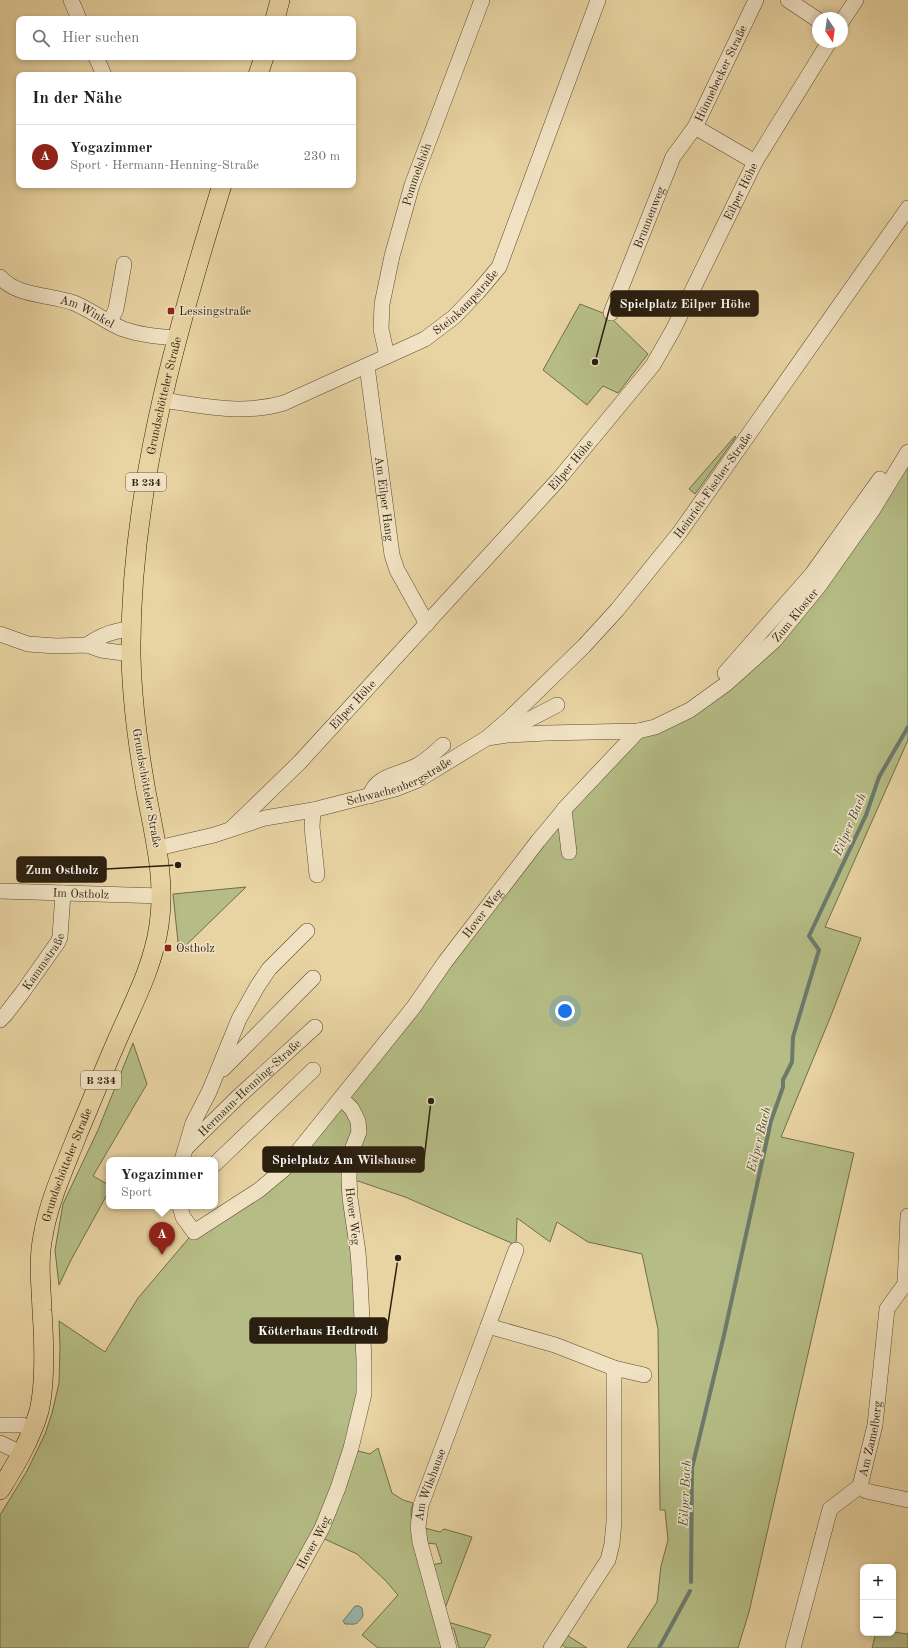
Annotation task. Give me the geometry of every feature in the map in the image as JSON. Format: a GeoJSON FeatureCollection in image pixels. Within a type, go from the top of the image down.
{"type":"FeatureCollection","features":[{"type":"Feature","properties":{"kind":"main road"},"geometry":{"type":"LineString","coordinates":[[276,16],[280,0]]}},
{"type":"Feature","properties":{"kind":"main road"},"geometry":{"type":"LineString","coordinates":[[259,72],[263,60]]}},
{"type":"Feature","properties":{"kind":"main road","name":"Grundschötteler Straße"},"geometry":{"type":"LineString","coordinates":[[0,1490],[32,1430],[39,1409],[44,1362],[40,1266],[42,1237],[48,1212],[63,1170],[134,1004],[149,965],[159,928],[162,896],[158,848],[136,726],[132,685],[131,654],[133,594],[138,540],[146,483],[162,400],[184,309],[221,188]]}},
{"type":"Feature","properties":{"kind":"street"},"geometry":{"type":"LineString","coordinates":[[71,0],[78,16]]}},
{"type":"Feature","properties":{"kind":"street","name":"Pommelshöh"},"geometry":{"type":"LineString","coordinates":[[387,356],[381,328],[382,304],[392,256],[412,185],[482,0]]}},
{"type":"Feature","properties":{"kind":"street","name":"Steinkampstraße"},"geometry":{"type":"LineString","coordinates":[[162,400],[229,410],[273,406],[284,403],[425,339],[454,317],[499,267],[598,0]]}},
{"type":"Feature","properties":{"kind":"street","name":"Hünnebecker Straße"},"geometry":{"type":"LineString","coordinates":[[755,162],[695,126],[756,0]]}},
{"type":"Feature","properties":{"kind":"street"},"geometry":{"type":"LineString","coordinates":[[788,0],[812,16]]}},
{"type":"Feature","properties":{"kind":"street"},"geometry":{"type":"LineString","coordinates":[[848,12],[856,0]]}},
{"type":"Feature","properties":{"kind":"street","name":"Eilper Höhe"},"geometry":{"type":"LineString","coordinates":[[231,829],[300,762],[558,480],[653,365],[673,330],[755,162],[825,48]]}},
{"type":"Feature","properties":{"kind":"street"},"geometry":{"type":"LineString","coordinates":[[97,60],[103,72]]}},
{"type":"Feature","properties":{"kind":"street","name":"Brunnenweg"},"geometry":{"type":"LineString","coordinates":[[611,313],[673,157],[695,126]]}},
{"type":"Feature","properties":{"kind":"street","name":"Heinrich-Fischer-Straße"},"geometry":{"type":"LineString","coordinates":[[492,738],[510,718],[584,646],[625,600],[680,532],[908,208]]}},
{"type":"Feature","properties":{"kind":"street"},"geometry":{"type":"LineString","coordinates":[[110,322],[116,309],[124,264]]}},
{"type":"Feature","properties":{"kind":"street","name":"Am Winkel"},"geometry":{"type":"LineString","coordinates":[[2,282],[25,292],[72,303],[122,328],[134,332],[177,338]]}},
{"type":"Feature","properties":{"kind":"street","name":"Am Eilper Hang"},"geometry":{"type":"LineString","coordinates":[[367,366],[392,555],[397,570],[427,624]]}},
{"type":"Feature","properties":{"kind":"street","name":"Zum Kloster"},"geometry":{"type":"LineString","coordinates":[[638,731],[655,728],[690,710],[726,684],[774,641],[816,589],[872,511],[908,452]]}},
{"type":"Feature","properties":{"kind":"street"},"geometry":{"type":"LineString","coordinates":[[726,684],[723,681],[724,676],[812,574],[880,478]]}},
{"type":"Feature","properties":{"kind":"street"},"geometry":{"type":"LineString","coordinates":[[87,645],[109,632],[132,629]]}},
{"type":"Feature","properties":{"kind":"street"},"geometry":{"type":"LineString","coordinates":[[0,634],[28,644],[87,645],[101,650],[131,654]]}},
{"type":"Feature","properties":{"kind":"street"},"geometry":{"type":"LineString","coordinates":[[492,738],[557,705]]}},
{"type":"Feature","properties":{"kind":"street","name":"Schwachenbergstraße"},"geometry":{"type":"LineString","coordinates":[[158,848],[231,829],[265,818],[313,810],[370,796],[408,784],[418,780],[492,738],[547,733],[638,731]]}},
{"type":"Feature","properties":{"kind":"street","name":"Hover Weg"},"geometry":{"type":"LineString","coordinates":[[256,1648],[322,1528],[338,1488],[353,1442],[364,1394],[364,1360],[358,1252],[348,1178],[350,1155],[358,1132],[358,1121],[352,1109],[340,1098],[413,1008],[445,962],[564,809],[638,731]]}},
{"type":"Feature","properties":{"kind":"street"},"geometry":{"type":"LineString","coordinates":[[370,796],[372,790],[380,780],[416,766],[428,759],[442,745]]}},
{"type":"Feature","properties":{"kind":"street"},"geometry":{"type":"LineString","coordinates":[[564,809],[569,852]]}},
{"type":"Feature","properties":{"kind":"street"},"geometry":{"type":"LineString","coordinates":[[313,810],[312,827],[317,875]]}},
{"type":"Feature","properties":{"kind":"street","name":"Im Ostholz"},"geometry":{"type":"LineString","coordinates":[[0,891],[162,896]]}},
{"type":"Feature","properties":{"kind":"street","name":"Kammstraße"},"geometry":{"type":"LineString","coordinates":[[0,1020],[5,1016],[58,942],[60,937],[63,893]]}},
{"type":"Feature","properties":{"kind":"street","name":"Hermann-Henning-Straße"},"geometry":{"type":"LineString","coordinates":[[183,1155],[193,1123],[216,1075],[239,1019],[269,968],[307,931]]}},
{"type":"Feature","properties":{"kind":"street","name":"Hermann-Henning-Straße"},"geometry":{"type":"LineString","coordinates":[[216,1075],[313,978]]}},
{"type":"Feature","properties":{"kind":"street","name":"Hermann-Henning-Straße"},"geometry":{"type":"LineString","coordinates":[[183,1155],[238,1097],[316,1028]]}},
{"type":"Feature","properties":{"kind":"street"},"geometry":{"type":"LineString","coordinates":[[218,1161],[313,1070]]}},
{"type":"Feature","properties":{"kind":"street"},"geometry":{"type":"LineString","coordinates":[[181,1209],[183,1217],[194,1232],[259,1190],[283,1170],[340,1098]]}},
{"type":"Feature","properties":{"kind":"street","name":"Am Zamelberg"},"geometry":{"type":"LineString","coordinates":[[793,1648],[830,1509],[860,1486],[875,1425],[886,1309],[905,1284],[908,1216]]}},
{"type":"Feature","properties":{"kind":"street","name":"Am Wilshause"},"geometry":{"type":"LineString","coordinates":[[449,1648],[420,1542],[418,1527],[421,1504],[516,1250]]}},
{"type":"Feature","properties":{"kind":"street"},"geometry":{"type":"LineString","coordinates":[[488,1326],[555,1345],[614,1368],[644,1374]]}},
{"type":"Feature","properties":{"kind":"street"},"geometry":{"type":"LineString","coordinates":[[551,1648],[608,1560],[612,1544],[614,1522],[614,1368]]}},
{"type":"Feature","properties":{"kind":"street"},"geometry":{"type":"LineString","coordinates":[[0,1425],[22,1425],[32,1430]]}},
{"type":"Feature","properties":{"kind":"street"},"geometry":{"type":"LineString","coordinates":[[0,1443],[21,1452]]}},
{"type":"Feature","properties":{"kind":"street"},"geometry":{"type":"LineString","coordinates":[[866,1491],[908,1500]]}},
{"type":"Feature","properties":{"kind":"green space"},"geometry":{"type":"Polygon","coordinates":[[[580,304],[608,315],[648,354],[618,393],[603,386],[587,405],[543,370],[580,304]]]}},
{"type":"Feature","properties":{"kind":"green space"},"geometry":{"type":"Polygon","coordinates":[[[735,436],[736,437],[695,494],[689,489],[735,436]]]}},
{"type":"Feature","properties":{"kind":"green space"},"geometry":{"type":"Polygon","coordinates":[[[908,452],[908,740],[825,927],[861,938],[781,1137],[854,1153],[749,1612],[738,1648],[627,1648],[657,1602],[661,1566],[668,1540],[665,1510],[660,1510],[658,1329],[642,1254],[588,1242],[557,1222],[550,1242],[517,1218],[516,1245],[405,1197],[349,1178],[364,1360],[350,1449],[370,1454],[378,1448],[392,1493],[403,1500],[413,1503],[411,1511],[414,1546],[444,1648],[378,1648],[362,1635],[398,1595],[385,1580],[357,1554],[318,1536],[256,1648],[0,1648],[0,1515],[27,1471],[45,1434],[52,1413],[59,1383],[59,1321],[105,1352],[138,1298],[194,1232],[259,1190],[445,962],[638,731],[655,727],[774,641],[908,452]]]}},
{"type":"Feature","properties":{"kind":"green space"},"geometry":{"type":"Polygon","coordinates":[[[246,887],[179,952],[173,894],[246,887]]]}},
{"type":"Feature","properties":{"kind":"green space"},"geometry":{"type":"Polygon","coordinates":[[[133,1043],[147,1084],[93,1176],[106,1183],[106,1196],[59,1285],[55,1250],[63,1204],[98,1130],[133,1043]]]}},
{"type":"Feature","properties":{"kind":"green space"},"geometry":{"type":"Polygon","coordinates":[[[425,1528],[440,1532],[444,1529],[472,1537],[441,1619],[431,1565],[442,1563],[436,1544],[426,1543],[425,1528]]]}},
{"type":"Feature","properties":{"kind":"green space"},"geometry":{"type":"Polygon","coordinates":[[[448,1622],[491,1635],[484,1648],[459,1648],[454,1629],[450,1627],[448,1622]]]}},
{"type":"Feature","properties":{"kind":"green space"},"geometry":{"type":"Polygon","coordinates":[[[896,1632],[908,1634],[908,1648],[872,1648],[875,1636],[896,1636],[896,1632]]]}},
{"type":"Feature","properties":{"kind":"green space"},"geometry":{"type":"Polygon","coordinates":[[[567,1635],[587,1648],[566,1648],[561,1644],[567,1635]]]}},
{"type":"Feature","properties":{"kind":"shaded area"},"geometry":{"type":"Polygon","coordinates":[[[355,1606],[362,1608],[363,1616],[356,1624],[345,1624],[343,1621],[355,1606]]]}},
{"type":"Feature","properties":{"kind":"waterway","name":"Eilper Bach"},"geometry":{"type":"LineString","coordinates":[[691,1582],[692,1468],[724,1335],[771,1121],[783,1087],[783,1080],[792,1062],[793,1037],[819,950],[809,936],[866,815],[879,777],[908,727]]}},
{"type":"Feature","properties":{"kind":"waterway","name":"Eilper Bach"},"geometry":{"type":"LineString","coordinates":[[659,1648],[690,1591]]}},
{"type":"Feature","properties":{"kind":"place","name":"Lessingstraße"},"geometry":{"type":"Point","coordinates":[171,311]}},
{"type":"Feature","properties":{"kind":"place","name":"Spielplatz Eilper Höhe"},"geometry":{"type":"Point","coordinates":[595,362]}},
{"type":"Feature","properties":{"kind":"place","name":"Zum Ostholz"},"geometry":{"type":"Point","coordinates":[178,865]}},
{"type":"Feature","properties":{"kind":"place","name":"Ostholz"},"geometry":{"type":"Point","coordinates":[168,948]}},
{"type":"Feature","properties":{"kind":"place","name":"Spielplatz Am Wilshause"},"geometry":{"type":"Point","coordinates":[431,1101]}},
{"type":"Feature","properties":{"kind":"place","name":"Yogazimmer"},"geometry":{"type":"Point","coordinates":[162,1255]}},
{"type":"Feature","properties":{"kind":"place","name":"Kötterhaus Hedtrodt"},"geometry":{"type":"Point","coordinates":[398,1258]}}]}
